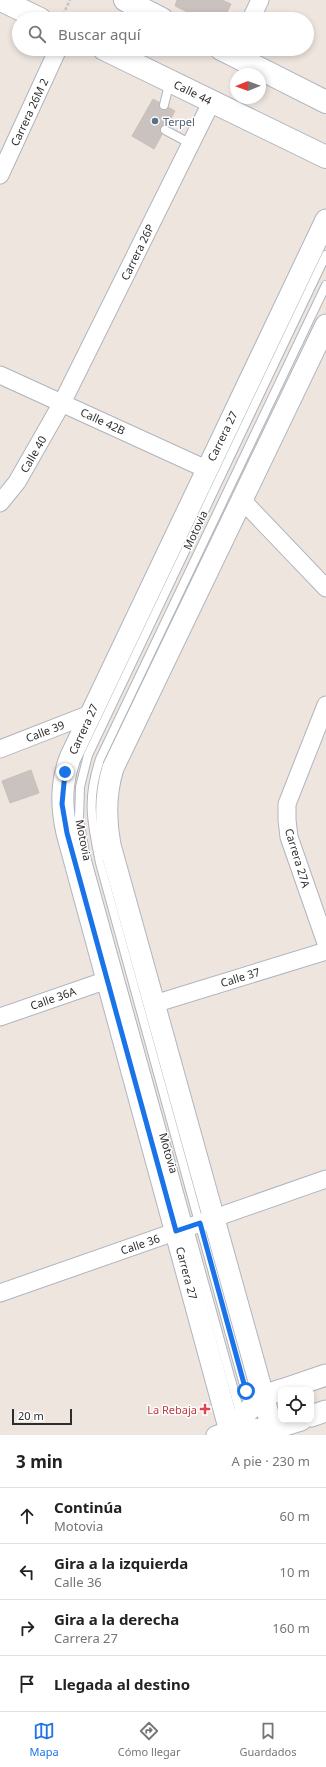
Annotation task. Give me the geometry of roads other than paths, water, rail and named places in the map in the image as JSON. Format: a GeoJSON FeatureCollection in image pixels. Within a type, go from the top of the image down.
{"type":"FeatureCollection","features":[{"type":"Feature","properties":{"kind":"main road"},"geometry":{"type":"LineString","coordinates":[[1,0],[26,12]]}},
{"type":"Feature","properties":{"kind":"main road"},"geometry":{"type":"LineString","coordinates":[[125,0],[148,12]]}},
{"type":"Feature","properties":{"kind":"main road","name":"Calle 44"},"geometry":{"type":"LineString","coordinates":[[118,56],[326,157]]}},
{"type":"Feature","properties":{"kind":"main road"},"geometry":{"type":"LineString","coordinates":[[239,56],[326,102]]}},
{"type":"Feature","properties":{"kind":"street"},"geometry":{"type":"LineString","coordinates":[[254,12],[260,0]]}},
{"type":"Feature","properties":{"kind":"street","name":"Carrera 26M 2"},"geometry":{"type":"LineString","coordinates":[[0,175],[55,56]]}},
{"type":"Feature","properties":{"kind":"street","name":"Carrera 26P"},"geometry":{"type":"LineString","coordinates":[[62,403],[212,101]]}},
{"type":"Feature","properties":{"kind":"street","name":"Carrera 27"},"geometry":{"type":"LineString","coordinates":[[253,1421],[195,1225],[107,980],[67,833],[62,804],[63,782],[70,758],[90,714],[206,468],[326,220]]}},
{"type":"Feature","properties":{"kind":"street","name":"Carrera 27"},"geometry":{"type":"LineString","coordinates":[[253,1421],[195,1225],[154,1004],[110,845],[106,807],[108,789],[113,768],[326,325]]}},
{"type":"Feature","properties":{"kind":"street","name":"Calle 42B"},"geometry":{"type":"LineString","coordinates":[[0,375],[206,468]]}},
{"type":"Feature","properties":{"kind":"street","name":"Calle 40"},"geometry":{"type":"LineString","coordinates":[[0,503],[17,482],[62,403]]}},
{"type":"Feature","properties":{"kind":"street"},"geometry":{"type":"LineString","coordinates":[[242,500],[326,588]]}},
{"type":"Feature","properties":{"kind":"street","name":"Carrera 27A"},"geometry":{"type":"LineString","coordinates":[[326,705],[292,787],[287,804],[286,820],[290,837],[326,943]]}},
{"type":"Feature","properties":{"kind":"street","name":"Calle 39"},"geometry":{"type":"LineString","coordinates":[[0,749],[90,714]]}},
{"type":"Feature","properties":{"kind":"street","name":"Calle 37"},"geometry":{"type":"LineString","coordinates":[[154,1004],[326,951]]}},
{"type":"Feature","properties":{"kind":"street","name":"Calle 36A"},"geometry":{"type":"LineString","coordinates":[[0,1017],[107,980]]}},
{"type":"Feature","properties":{"kind":"street","name":"Calle 36"},"geometry":{"type":"LineString","coordinates":[[0,1293],[326,1179]]}},
{"type":"Feature","properties":{"kind":"street"},"geometry":{"type":"LineString","coordinates":[[253,1421],[326,1375]]}},
{"type":"Feature","properties":{"kind":"street"},"geometry":{"type":"LineString","coordinates":[[314,1415],[326,1411]]}},
{"type":"Feature","properties":{"kind":"street"},"geometry":{"type":"LineString","coordinates":[[253,1421],[278,1420]]}},
{"type":"Feature","properties":{"kind":"lane"},"geometry":{"type":"LineString","coordinates":[[164,106],[170,81]]}},
{"type":"Feature","properties":{"kind":"lane"},"geometry":{"type":"LineString","coordinates":[[164,130],[191,144]]}},
{"type":"Feature","properties":{"kind":"lane","name":"Motovia"},"geometry":{"type":"LineString","coordinates":[[195,1225],[85,853],[79,819],[80,787],[88,755],[326,256]]}},
{"type":"Feature","properties":{"kind":"lane","name":"Motovia"},"geometry":{"type":"LineString","coordinates":[[195,1225],[102,870],[91,817],[91,797],[94,779],[100,759],[326,285]]}},
{"type":"Feature","properties":{"kind":"place","name":"Terpel"},"geometry":{"type":"Point","coordinates":[155,121]}},
{"type":"Feature","properties":{"kind":"place","name":"La Rebaja"},"geometry":{"type":"Point","coordinates":[205,1409]}}]}
